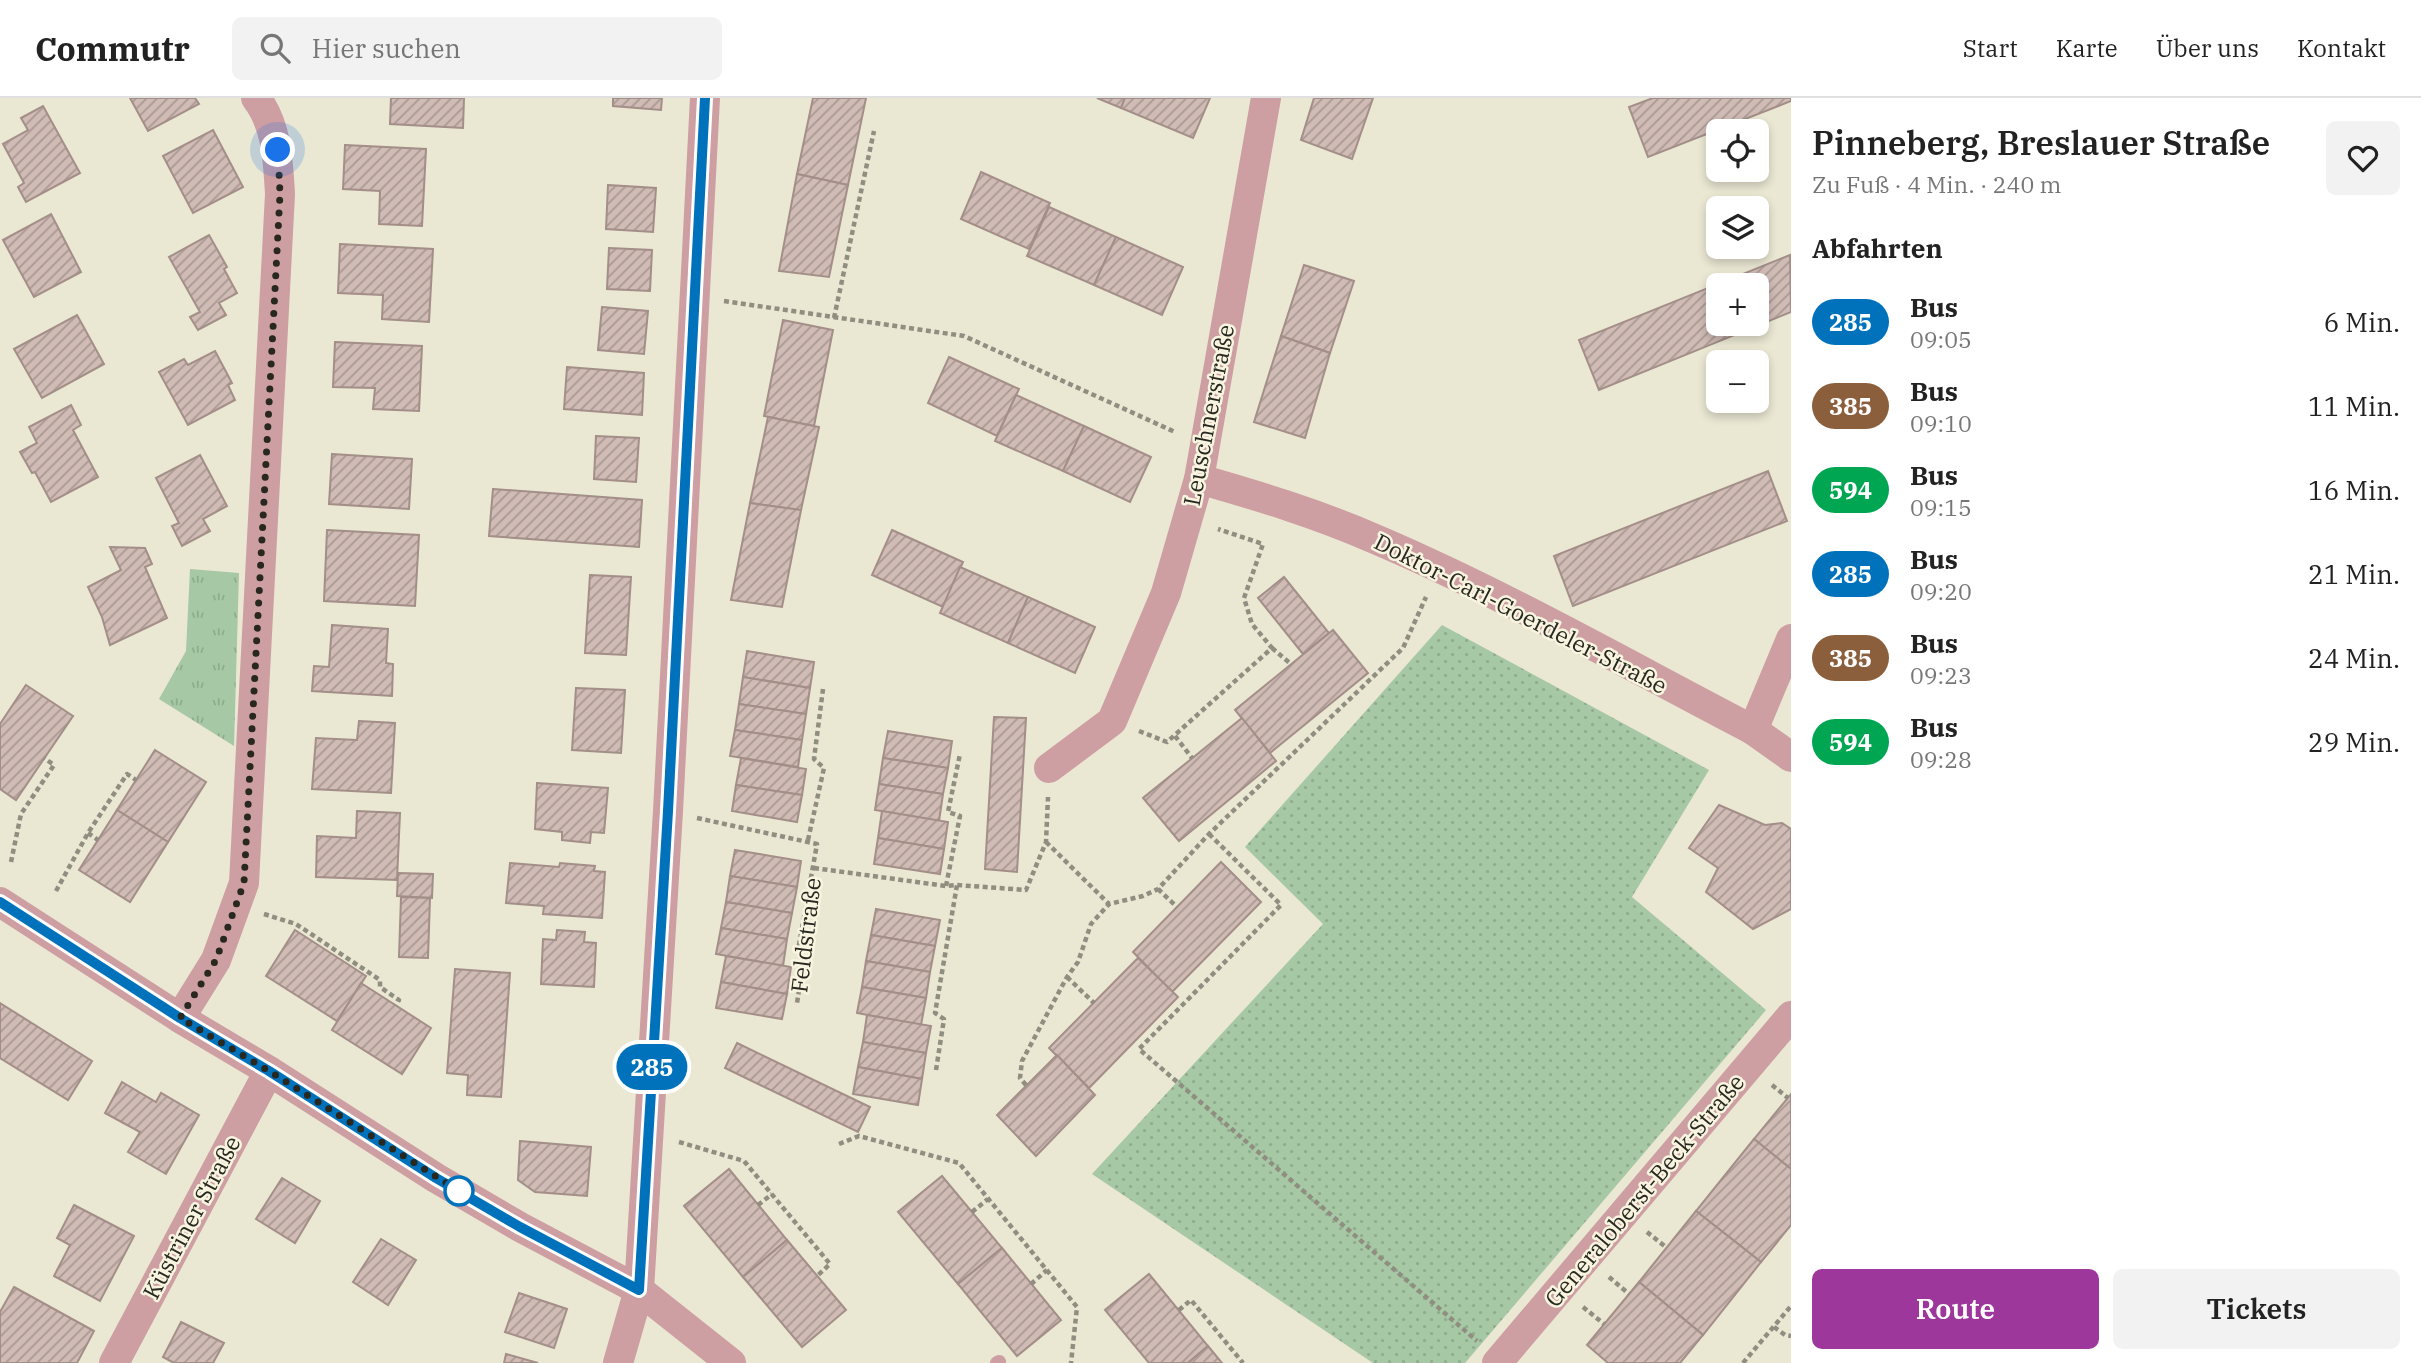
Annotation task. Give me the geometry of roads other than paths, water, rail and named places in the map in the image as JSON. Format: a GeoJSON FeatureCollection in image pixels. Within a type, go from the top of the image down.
{"type":"FeatureCollection","features":[{"type":"Feature","properties":{"kind":"street"},"geometry":{"type":"LineString","coordinates":[[180,1018],[216,960],[244,883],[280,194],[278,150],[263,107],[256,98]]}},
{"type":"Feature","properties":{"kind":"street"},"geometry":{"type":"LineString","coordinates":[[618,1363],[639,1290],[668,811],[705,98]]}},
{"type":"Feature","properties":{"kind":"street","name":"Leuschnerstraße"},"geometry":{"type":"LineString","coordinates":[[1049,768],[1112,721],[1166,593],[1199,478],[1266,98]]}},
{"type":"Feature","properties":{"kind":"street","name":"Doktor-Carl-Goerdeler-Straße"},"geometry":{"type":"LineString","coordinates":[[1199,478],[1278,501],[1440,568],[1753,730],[1791,757]]}},
{"type":"Feature","properties":{"kind":"street"},"geometry":{"type":"LineString","coordinates":[[1753,730],[1791,639]]}},
{"type":"Feature","properties":{"kind":"street"},"geometry":{"type":"LineString","coordinates":[[0,902],[436,1178],[520,1227],[639,1290],[731,1363]]}},
{"type":"Feature","properties":{"kind":"street","name":"Generaloberst-Beck-Straße"},"geometry":{"type":"LineString","coordinates":[[1498,1361],[1791,1016]]}},
{"type":"Feature","properties":{"kind":"street","name":"Küstriner Straße"},"geometry":{"type":"LineString","coordinates":[[114,1363],[269,1071]]}}]}
